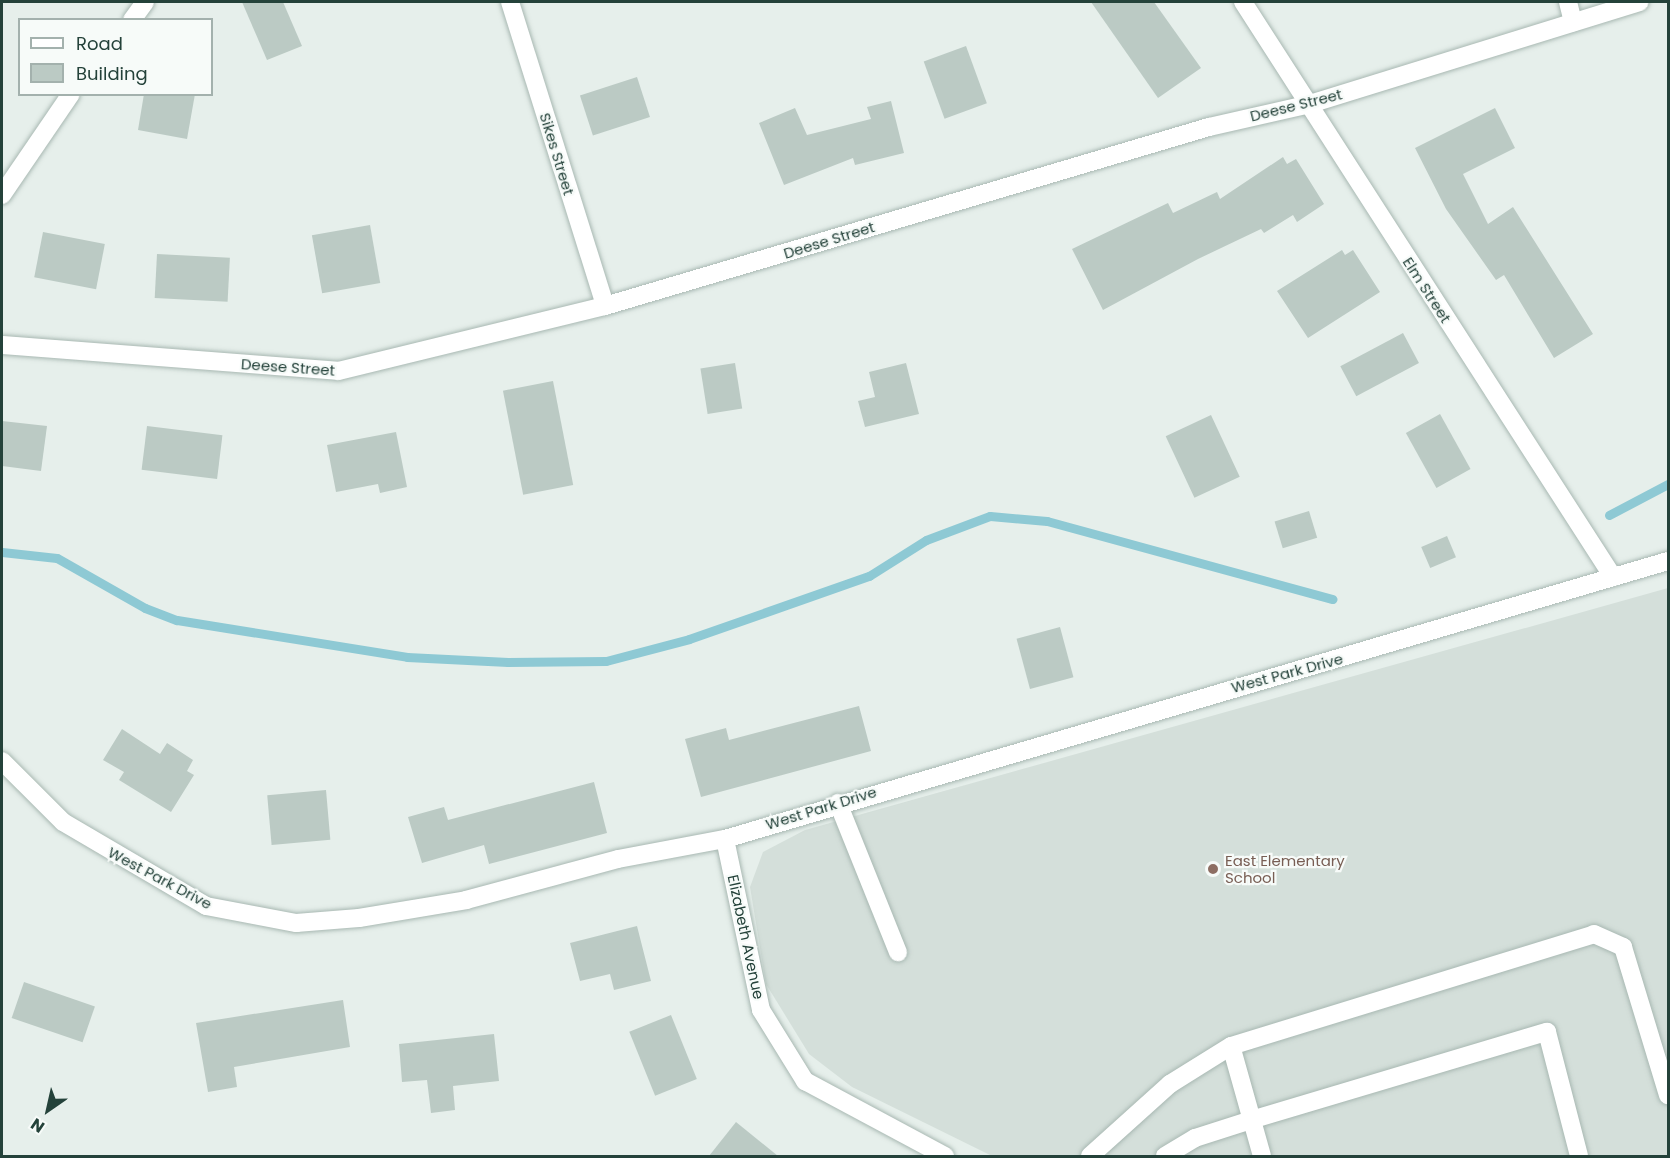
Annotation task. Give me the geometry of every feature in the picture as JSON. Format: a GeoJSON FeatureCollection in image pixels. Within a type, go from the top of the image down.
{"type":"FeatureCollection","features":[{"type":"Feature","properties":{"kind":"street"},"geometry":{"type":"LineString","coordinates":[[133,18],[145,2]]}},
{"type":"Feature","properties":{"kind":"street","name":"Sikes Street"},"geometry":{"type":"LineString","coordinates":[[510,2],[605,306]]}},
{"type":"Feature","properties":{"kind":"street","name":"Elm Street"},"geometry":{"type":"LineString","coordinates":[[1243,2],[1612,577]]}},
{"type":"Feature","properties":{"kind":"street"},"geometry":{"type":"LineString","coordinates":[[1568,2],[1573,22]]}},
{"type":"Feature","properties":{"kind":"street","name":"Deese Street"},"geometry":{"type":"LineString","coordinates":[[2,345],[338,371],[605,306],[1209,127],[1310,104],[1640,2]]}},
{"type":"Feature","properties":{"kind":"street"},"geometry":{"type":"LineString","coordinates":[[2,195],[70,96]]}},
{"type":"Feature","properties":{"kind":"street","name":"West Park Drive"},"geometry":{"type":"LineString","coordinates":[[2,760],[63,822],[154,878],[206,906],[296,923],[466,900],[618,859],[725,838],[1668,561]]}},
{"type":"Feature","properties":{"kind":"street"},"geometry":{"type":"LineString","coordinates":[[838,803],[898,952]]}},
{"type":"Feature","properties":{"kind":"street","name":"Elizabeth Avenue"},"geometry":{"type":"LineString","coordinates":[[725,838],[761,1011],[805,1081],[945,1156]]}},
{"type":"Feature","properties":{"kind":"street"},"geometry":{"type":"LineString","coordinates":[[1090,1156],[1170,1084],[1231,1046],[1594,934],[1623,947],[1668,1095]]}},
{"type":"Feature","properties":{"kind":"street"},"geometry":{"type":"LineString","coordinates":[[1165,1156],[1195,1138],[1547,1032],[1580,1156]]}},
{"type":"Feature","properties":{"kind":"street"},"geometry":{"type":"LineString","coordinates":[[1231,1046],[1262,1156]]}},
{"type":"Feature","properties":{"kind":"shaded area","name":"East Elementary School"},"geometry":{"type":"Polygon","coordinates":[[[1668,588],[1668,1156],[992,1156],[852,1087],[809,1054],[766,984],[750,887],[763,852],[805,830],[1668,588]]]}},
{"type":"Feature","properties":{"kind":"building"},"geometry":{"type":"Polygon","coordinates":[[[242,2],[283,2],[302,46],[267,60],[242,2]]]}},
{"type":"Feature","properties":{"kind":"building"},"geometry":{"type":"Polygon","coordinates":[[[1091,2],[1154,2],[1201,68],[1158,98],[1091,2]]]}},
{"type":"Feature","properties":{"kind":"building"},"geometry":{"type":"Polygon","coordinates":[[[966,46],[987,103],[945,119],[924,61],[966,46]]]}},
{"type":"Feature","properties":{"kind":"building"},"geometry":{"type":"Polygon","coordinates":[[[637,77],[650,117],[593,135],[580,96],[637,77]]]}},
{"type":"Feature","properties":{"kind":"building"},"geometry":{"type":"Polygon","coordinates":[[[144,96],[195,96],[187,139],[138,130],[144,96]]]}},
{"type":"Feature","properties":{"kind":"building"},"geometry":{"type":"Polygon","coordinates":[[[891,101],[904,153],[855,165],[853,158],[784,185],[759,123],[795,108],[807,135],[871,119],[867,107],[891,101]]]}},
{"type":"Feature","properties":{"kind":"building"},"geometry":{"type":"Polygon","coordinates":[[[1495,108],[1515,148],[1463,174],[1488,224],[1513,207],[1593,334],[1554,358],[1504,275],[1496,280],[1446,209],[1415,148],[1495,108]]]}},
{"type":"Feature","properties":{"kind":"building"},"geometry":{"type":"Polygon","coordinates":[[[1283,157],[1287,164],[1296,159],[1324,204],[1297,222],[1293,215],[1264,233],[1261,229],[1198,259],[1103,310],[1072,249],[1168,203],[1173,213],[1217,192],[1220,199],[1283,157]]]}},
{"type":"Feature","properties":{"kind":"building"},"geometry":{"type":"Polygon","coordinates":[[[370,225],[380,283],[322,293],[312,235],[370,225]]]}},
{"type":"Feature","properties":{"kind":"building"},"geometry":{"type":"Polygon","coordinates":[[[43,232],[105,244],[96,289],[34,277],[43,232]]]}},
{"type":"Feature","properties":{"kind":"building"},"geometry":{"type":"Polygon","coordinates":[[[1342,250],[1345,255],[1353,250],[1380,292],[1308,338],[1277,291],[1342,250]]]}},
{"type":"Feature","properties":{"kind":"building"},"geometry":{"type":"Polygon","coordinates":[[[157,254],[230,258],[228,302],[155,298],[157,254]]]}},
{"type":"Feature","properties":{"kind":"building"},"geometry":{"type":"Polygon","coordinates":[[[1403,333],[1419,363],[1356,396],[1340,366],[1403,333]]]}},
{"type":"Feature","properties":{"kind":"building"},"geometry":{"type":"Polygon","coordinates":[[[735,363],[742,408],[708,414],[700,368],[735,363]]]}},
{"type":"Feature","properties":{"kind":"building"},"geometry":{"type":"Polygon","coordinates":[[[906,363],[919,414],[865,427],[858,401],[875,397],[869,372],[906,363]]]}},
{"type":"Feature","properties":{"kind":"building"},"geometry":{"type":"Polygon","coordinates":[[[553,381],[573,485],[523,495],[503,391],[553,381]]]}},
{"type":"Feature","properties":{"kind":"building"},"geometry":{"type":"Polygon","coordinates":[[[1440,414],[1471,469],[1436,488],[1406,433],[1440,414]]]}},
{"type":"Feature","properties":{"kind":"building"},"geometry":{"type":"Polygon","coordinates":[[[1211,415],[1240,477],[1194,498],[1166,436],[1211,415]]]}},
{"type":"Feature","properties":{"kind":"building"},"geometry":{"type":"Polygon","coordinates":[[[2,421],[47,426],[41,471],[2,466],[2,421]]]}},
{"type":"Feature","properties":{"kind":"building"},"geometry":{"type":"Polygon","coordinates":[[[147,426],[222,435],[217,479],[142,470],[147,426]]]}},
{"type":"Feature","properties":{"kind":"building"},"geometry":{"type":"Polygon","coordinates":[[[396,432],[407,487],[380,493],[378,484],[336,492],[327,445],[396,432]]]}},
{"type":"Feature","properties":{"kind":"building"},"geometry":{"type":"Polygon","coordinates":[[[1309,511],[1317,538],[1283,548],[1275,522],[1309,511]]]}},
{"type":"Feature","properties":{"kind":"building"},"geometry":{"type":"Polygon","coordinates":[[[1447,536],[1456,557],[1430,568],[1421,547],[1447,536]]]}},
{"type":"Feature","properties":{"kind":"building"},"geometry":{"type":"Polygon","coordinates":[[[1060,627],[1073,677],[1030,689],[1017,639],[1060,627]]]}},
{"type":"Feature","properties":{"kind":"building"},"geometry":{"type":"Polygon","coordinates":[[[859,706],[871,751],[701,797],[685,739],[726,728],[729,740],[859,706]]]}},
{"type":"Feature","properties":{"kind":"building"},"geometry":{"type":"Polygon","coordinates":[[[122,729],[160,754],[167,743],[193,760],[187,771],[194,775],[171,812],[119,780],[124,772],[103,760],[122,729]]]}},
{"type":"Feature","properties":{"kind":"building"},"geometry":{"type":"Polygon","coordinates":[[[594,782],[607,833],[489,864],[484,845],[422,863],[408,817],[444,807],[448,820],[594,782]]]}},
{"type":"Feature","properties":{"kind":"building"},"geometry":{"type":"Polygon","coordinates":[[[326,790],[330,840],[272,845],[267,795],[326,790]]]}},
{"type":"Feature","properties":{"kind":"building"},"geometry":{"type":"Polygon","coordinates":[[[637,926],[651,981],[614,990],[610,974],[580,981],[570,943],[637,926]]]}},
{"type":"Feature","properties":{"kind":"building"},"geometry":{"type":"Polygon","coordinates":[[[24,982],[95,1006],[83,1042],[12,1018],[24,982]]]}},
{"type":"Feature","properties":{"kind":"building"},"geometry":{"type":"Polygon","coordinates":[[[343,1000],[350,1047],[234,1067],[237,1087],[208,1092],[196,1023],[343,1000]]]}},
{"type":"Feature","properties":{"kind":"building"},"geometry":{"type":"Polygon","coordinates":[[[671,1015],[697,1079],[655,1096],[629,1032],[671,1015]]]}},
{"type":"Feature","properties":{"kind":"building"},"geometry":{"type":"Polygon","coordinates":[[[494,1034],[499,1081],[453,1086],[455,1110],[431,1113],[427,1080],[402,1082],[399,1044],[494,1034]]]}},
{"type":"Feature","properties":{"kind":"building"},"geometry":{"type":"Polygon","coordinates":[[[736,1122],[778,1156],[709,1156],[736,1122]]]}},
{"type":"Feature","properties":{"kind":"waterway"},"geometry":{"type":"LineString","coordinates":[[1609,515],[1668,484]]}},
{"type":"Feature","properties":{"kind":"waterway"},"geometry":{"type":"LineString","coordinates":[[2,552],[57,558],[145,608],[177,620],[407,657],[508,662],[606,661],[689,639],[869,576],[926,540],[990,516],[1047,521],[1333,599]]}},
{"type":"Feature","properties":{"kind":"place","name":"East Elementary School"},"geometry":{"type":"Point","coordinates":[1213,869]}}]}
